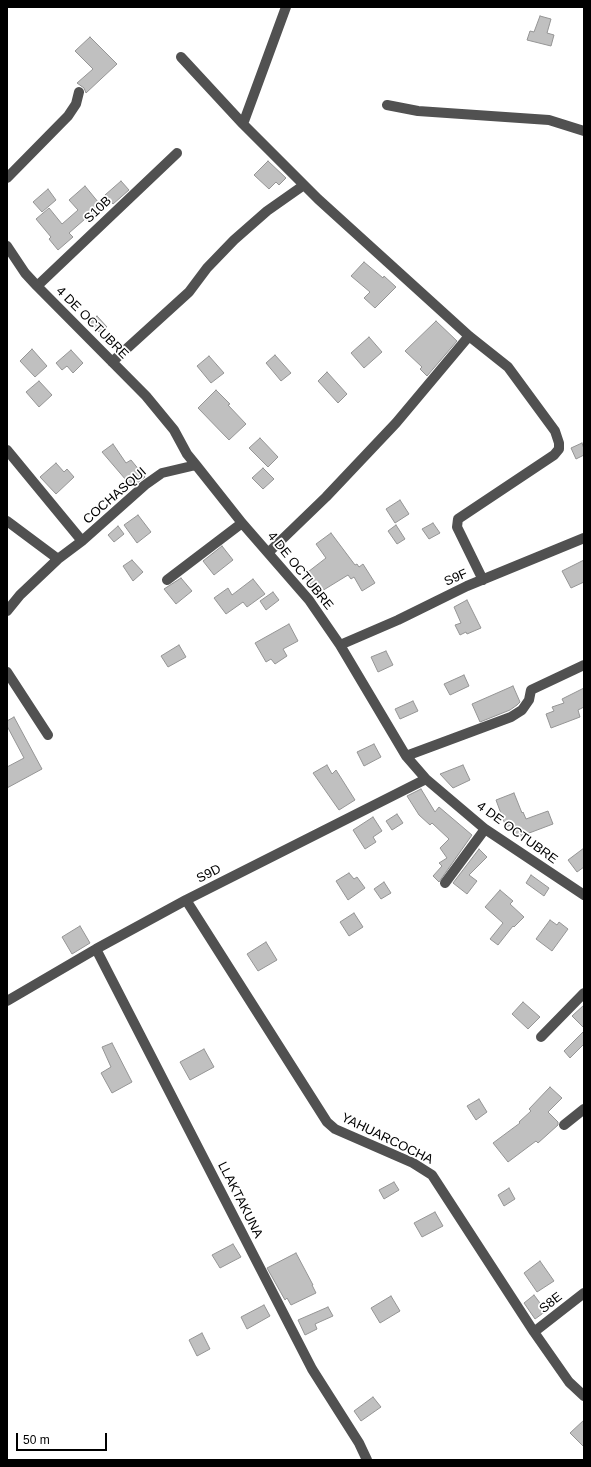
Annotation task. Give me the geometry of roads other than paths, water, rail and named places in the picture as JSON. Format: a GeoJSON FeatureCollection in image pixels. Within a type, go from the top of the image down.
{"type":"FeatureCollection","features":[{"type":"Feature","properties":{"kind":"street"},"geometry":{"type":"LineString","coordinates":[[243,124],[286,7]]}},
{"type":"Feature","properties":{"kind":"street"},"geometry":{"type":"LineString","coordinates":[[181,57],[243,124],[304,185],[469,336],[508,367],[555,431],[559,443],[559,449],[554,455],[458,519],[457,527],[484,580]]}},
{"type":"Feature","properties":{"kind":"street"},"geometry":{"type":"LineString","coordinates":[[7,178],[68,116],[76,104],[79,92]]}},
{"type":"Feature","properties":{"kind":"street"},"geometry":{"type":"LineString","coordinates":[[387,105],[418,111],[549,120],[584,131]]}},
{"type":"Feature","properties":{"kind":"street","name":"S10B"},"geometry":{"type":"LineString","coordinates":[[37,286],[177,153]]}},
{"type":"Feature","properties":{"kind":"street"},"geometry":{"type":"LineString","coordinates":[[112,362],[189,292],[207,268],[234,240],[267,211],[304,185]]}},
{"type":"Feature","properties":{"kind":"street","name":"4 DE OCTUBRE"},"geometry":{"type":"LineString","coordinates":[[7,246],[37,286],[146,396],[174,430],[196,465],[242,523],[269,552],[309,600],[340,645],[406,756],[426,779],[486,829],[584,896]]}},
{"type":"Feature","properties":{"kind":"street"},"geometry":{"type":"LineString","coordinates":[[269,552],[326,497],[396,423],[469,336]]}},
{"type":"Feature","properties":{"kind":"street"},"geometry":{"type":"LineString","coordinates":[[7,450],[82,541]]}},
{"type":"Feature","properties":{"kind":"street","name":"COCHASQUI"},"geometry":{"type":"LineString","coordinates":[[7,611],[20,595],[58,559],[82,541],[145,485],[162,473],[196,465]]}},
{"type":"Feature","properties":{"kind":"street"},"geometry":{"type":"LineString","coordinates":[[7,521],[58,559]]}},
{"type":"Feature","properties":{"kind":"street"},"geometry":{"type":"LineString","coordinates":[[167,580],[242,523]]}},
{"type":"Feature","properties":{"kind":"street","name":"S9F"},"geometry":{"type":"LineString","coordinates":[[340,645],[398,620],[467,586],[584,538]]}},
{"type":"Feature","properties":{"kind":"street"},"geometry":{"type":"LineString","coordinates":[[406,756],[511,716],[522,710],[529,700],[531,690],[584,665]]}},
{"type":"Feature","properties":{"kind":"street"},"geometry":{"type":"LineString","coordinates":[[7,672],[48,735]]}},
{"type":"Feature","properties":{"kind":"street","name":"S9D"},"geometry":{"type":"LineString","coordinates":[[7,1001],[96,949],[186,900],[426,779]]}},
{"type":"Feature","properties":{"kind":"street"},"geometry":{"type":"LineString","coordinates":[[445,883],[486,829]]}},
{"type":"Feature","properties":{"kind":"street","name":"YAHUARCOCHA"},"geometry":{"type":"LineString","coordinates":[[186,900],[327,1122],[335,1129],[413,1163],[432,1175],[568,1382],[584,1396]]}},
{"type":"Feature","properties":{"kind":"street","name":"LLAKTAKUNA"},"geometry":{"type":"LineString","coordinates":[[96,949],[309,1363],[359,1444],[367,1460]]}},
{"type":"Feature","properties":{"kind":"street"},"geometry":{"type":"LineString","coordinates":[[541,1037],[584,993]]}},
{"type":"Feature","properties":{"kind":"street"},"geometry":{"type":"LineString","coordinates":[[564,1125],[584,1109]]}},
{"type":"Feature","properties":{"kind":"street","name":"S8E"},"geometry":{"type":"LineString","coordinates":[[534,1332],[584,1293]]}}]}
